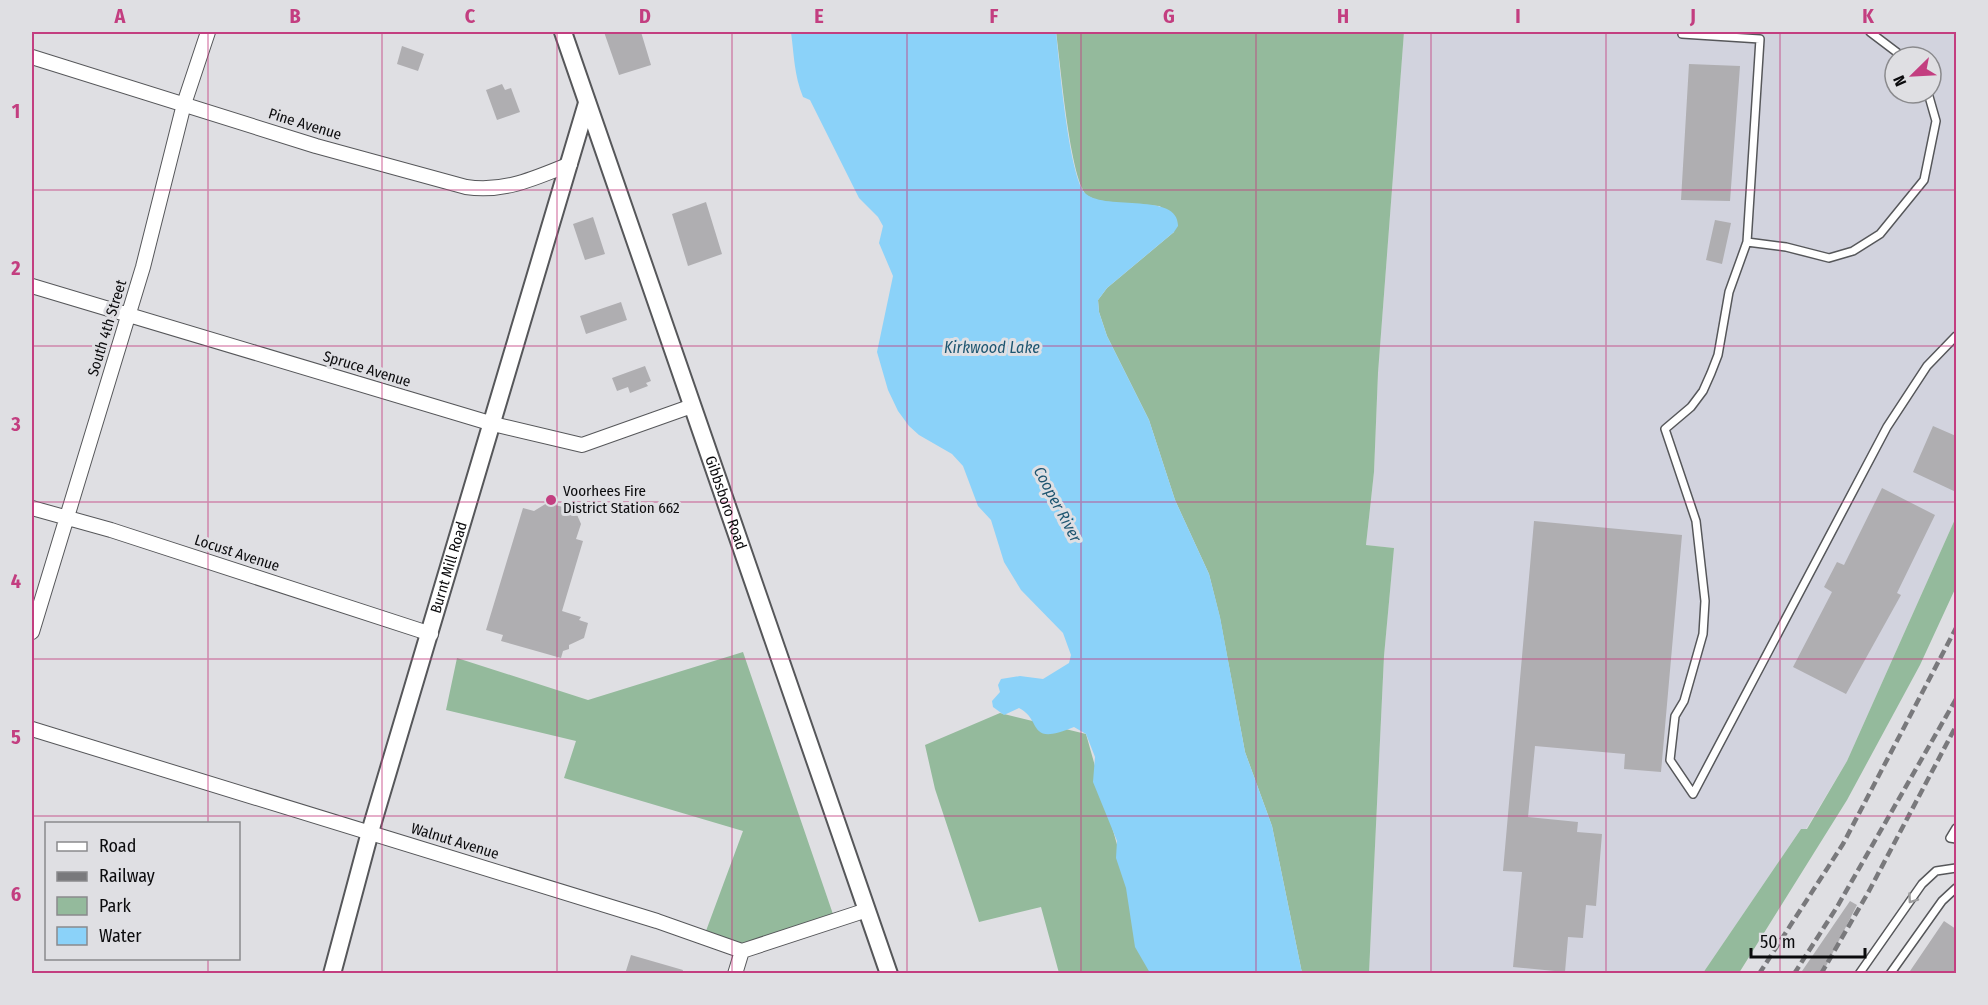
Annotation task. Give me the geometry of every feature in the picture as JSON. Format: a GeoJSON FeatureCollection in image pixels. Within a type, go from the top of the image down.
{"type":"FeatureCollection","features":[{"type":"Feature","properties":{"kind":"street","name":"South 4th Street"},"geometry":{"type":"LineString","coordinates":[[32,632],[128,315],[184,104],[208,32]]}},
{"type":"Feature","properties":{"kind":"street","name":"Gibbsboro Road"},"geometry":{"type":"LineString","coordinates":[[563,32],[889,974]]}},
{"type":"Feature","properties":{"kind":"street","name":"Pine Avenue"},"geometry":{"type":"LineString","coordinates":[[32,57],[316,146],[466,187],[485,190],[518,185],[570,164]]}},
{"type":"Feature","properties":{"kind":"street","name":"Burnt Mill Road"},"geometry":{"type":"LineString","coordinates":[[332,974],[370,832],[431,634],[587,103]]}},
{"type":"Feature","properties":{"kind":"street","name":"Spruce Avenue"},"geometry":{"type":"LineString","coordinates":[[32,286],[493,424],[582,445],[692,406]]}},
{"type":"Feature","properties":{"kind":"street","name":"Locust Avenue"},"geometry":{"type":"LineString","coordinates":[[32,508],[67,517],[431,634]]}},
{"type":"Feature","properties":{"kind":"street","name":"Walnut Avenue"},"geometry":{"type":"LineString","coordinates":[[32,729],[657,921],[742,951]]}},
{"type":"Feature","properties":{"kind":"street"},"geometry":{"type":"LineString","coordinates":[[735,974],[742,951],[867,910]]}},
{"type":"Feature","properties":{"kind":"lane"},"geometry":{"type":"LineString","coordinates":[[1870,32],[1887,45]]}},
{"type":"Feature","properties":{"kind":"lane"},"geometry":{"type":"LineString","coordinates":[[1682,34],[1761,35],[1747,242],[1729,292],[1718,355],[1711,373],[1703,391],[1691,407],[1665,429],[1696,521],[1705,601],[1703,633],[1684,701],[1675,716],[1670,760],[1693,794],[1887,427],[1927,366],[1956,336]]}},
{"type":"Feature","properties":{"kind":"lane"},"geometry":{"type":"LineString","coordinates":[[1747,242],[1786,247],[1829,258],[1853,251],[1880,234],[1924,180],[1936,121],[1931,105]]}},
{"type":"Feature","properties":{"kind":"lane"},"geometry":{"type":"LineString","coordinates":[[1956,828],[1950,838],[1956,839]]}},
{"type":"Feature","properties":{"kind":"lane"},"geometry":{"type":"LineString","coordinates":[[1859,974],[1922,884],[1936,871],[1956,868]]}},
{"type":"Feature","properties":{"kind":"lane"},"geometry":{"type":"LineString","coordinates":[[1890,974],[1942,901],[1956,888]]}},
{"type":"Feature","properties":{"kind":"shaded area"},"geometry":{"type":"Polygon","coordinates":[[[1404,32],[1956,32],[1956,517],[1847,761],[1806,829],[1801,829],[1703,973],[1369,973],[1384,656],[1394,548],[1366,545],[1374,472],[1378,373],[1404,32]]]}},
{"type":"Feature","properties":{"kind":"green space"},"geometry":{"type":"Polygon","coordinates":[[[1056,32],[1404,32],[1378,373],[1374,472],[1366,545],[1394,548],[1384,656],[1369,973],[1302,973],[1272,826],[1245,752],[1220,618],[1209,574],[1175,500],[1149,420],[1107,336],[1099,312],[1098,300],[1107,288],[1174,232],[1160,206],[1123,205],[1096,200],[1088,196],[1082,187],[1071,146],[1056,32]]]}},
{"type":"Feature","properties":{"kind":"green space"},"geometry":{"type":"Polygon","coordinates":[[[1956,517],[1956,587],[1920,665],[1847,800],[1739,973],[1703,973],[1801,829],[1807,829],[1847,761],[1956,517]]]}},
{"type":"Feature","properties":{"kind":"green space"},"geometry":{"type":"Polygon","coordinates":[[[743,652],[835,920],[750,948],[703,939],[743,831],[564,778],[576,741],[446,710],[457,658],[588,700],[743,652]]]}},
{"type":"Feature","properties":{"kind":"green space"},"geometry":{"type":"Polygon","coordinates":[[[1000,713],[1086,734],[1153,973],[1059,973],[1041,907],[979,922],[935,789],[925,745],[1000,713]]]}},
{"type":"Feature","properties":{"kind":"water","name":"Kirkwood Lake"},"geometry":{"type":"Polygon","coordinates":[[[791,32],[1056,32],[1070,144],[1080,184],[1086,194],[1096,199],[1155,205],[1167,209],[1175,216],[1178,226],[1174,232],[1107,288],[1098,300],[1099,312],[1107,336],[1149,420],[1175,500],[1209,574],[1220,617],[1245,752],[1272,826],[1302,973],[1150,973],[1135,947],[1126,888],[1116,858],[1117,841],[1093,782],[1095,757],[1086,734],[1074,727],[1049,734],[1042,733],[1019,708],[1004,715],[993,707],[992,701],[1000,692],[998,685],[1001,679],[1020,676],[1043,679],[1069,663],[1071,655],[1063,633],[1021,590],[1004,562],[991,520],[978,506],[963,466],[952,454],[919,435],[909,426],[898,411],[888,390],[877,352],[893,276],[879,243],[883,226],[878,217],[859,198],[810,100],[803,97],[796,73],[791,32]]]}},
{"type":"Feature","properties":{"kind":"building"},"geometry":{"type":"Polygon","coordinates":[[[604,32],[641,32],[651,65],[619,75],[604,32]]]}},
{"type":"Feature","properties":{"kind":"building"},"geometry":{"type":"Polygon","coordinates":[[[402,46],[424,54],[418,71],[397,64],[402,46]]]}},
{"type":"Feature","properties":{"kind":"building"},"geometry":{"type":"Polygon","coordinates":[[[1689,64],[1740,66],[1730,201],[1681,200],[1689,64]]]}},
{"type":"Feature","properties":{"kind":"building"},"geometry":{"type":"Polygon","coordinates":[[[502,84],[505,90],[511,88],[520,112],[497,120],[486,90],[502,84]]]}},
{"type":"Feature","properties":{"kind":"building"},"geometry":{"type":"Polygon","coordinates":[[[706,202],[722,254],[688,266],[672,214],[706,202]]]}},
{"type":"Feature","properties":{"kind":"building"},"geometry":{"type":"Polygon","coordinates":[[[593,217],[605,254],[585,260],[573,224],[593,217]]]}},
{"type":"Feature","properties":{"kind":"building"},"geometry":{"type":"Polygon","coordinates":[[[1715,220],[1731,223],[1722,264],[1706,260],[1715,220]]]}},
{"type":"Feature","properties":{"kind":"building"},"geometry":{"type":"Polygon","coordinates":[[[621,302],[627,320],[586,334],[580,316],[621,302]]]}},
{"type":"Feature","properties":{"kind":"building"},"geometry":{"type":"Polygon","coordinates":[[[645,366],[651,381],[646,383],[648,386],[630,393],[628,387],[617,391],[612,378],[645,366]]]}},
{"type":"Feature","properties":{"kind":"building"},"geometry":{"type":"Polygon","coordinates":[[[1933,426],[1956,436],[1956,492],[1913,472],[1933,426]]]}},
{"type":"Feature","properties":{"kind":"building"},"geometry":{"type":"Polygon","coordinates":[[[1882,488],[1935,515],[1897,593],[1901,595],[1846,694],[1793,667],[1832,592],[1824,587],[1837,562],[1844,565],[1882,488]]]}},
{"type":"Feature","properties":{"kind":"building"},"geometry":{"type":"Polygon","coordinates":[[[547,503],[575,510],[581,524],[576,539],[583,541],[562,611],[581,617],[579,620],[588,623],[584,638],[569,645],[569,649],[563,651],[561,658],[501,641],[503,635],[486,630],[523,508],[534,511],[547,503]]]}},
{"type":"Feature","properties":{"kind":"building"},"geometry":{"type":"Polygon","coordinates":[[[1534,521],[1682,535],[1661,772],[1624,769],[1625,754],[1535,746],[1528,817],[1578,822],[1577,832],[1602,834],[1596,906],[1586,905],[1583,938],[1568,937],[1565,972],[1513,967],[1522,872],[1503,871],[1534,521]]]}},
{"type":"Feature","properties":{"kind":"building"},"geometry":{"type":"Polygon","coordinates":[[[1850,901],[1857,905],[1822,974],[1800,974],[1850,901]]]}},
{"type":"Feature","properties":{"kind":"building"},"geometry":{"type":"Polygon","coordinates":[[[1944,921],[1956,929],[1956,974],[1908,974],[1944,921]]]}},
{"type":"Feature","properties":{"kind":"building"},"geometry":{"type":"Polygon","coordinates":[[[631,955],[683,970],[682,974],[625,974],[631,955]]]}},
{"type":"Feature","properties":{"kind":"railway"},"geometry":{"type":"LineString","coordinates":[[1759,974],[1843,844],[1956,628]]}},
{"type":"Feature","properties":{"kind":"railway"},"geometry":{"type":"LineString","coordinates":[[1794,974],[1837,907],[1956,699]]}},
{"type":"Feature","properties":{"kind":"railway"},"geometry":{"type":"LineString","coordinates":[[1821,974],[1869,891],[1956,726]]}},
{"type":"Feature","properties":{"kind":"place","name":"Voorhees Fire District Station 662"},"geometry":{"type":"Point","coordinates":[551,500]}},
{"type":"Feature","properties":{"kind":"water label","name":"Cooper River"},"geometry":{"type":"Point","coordinates":[1058,504]}}]}
